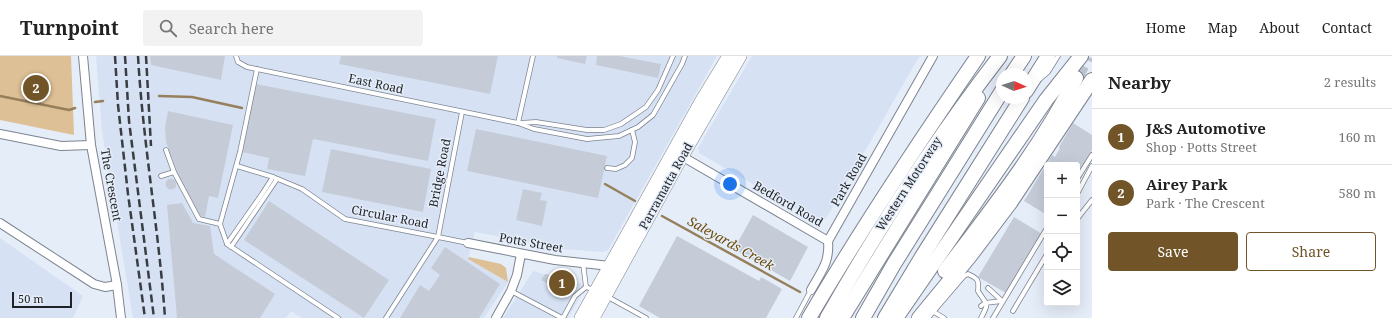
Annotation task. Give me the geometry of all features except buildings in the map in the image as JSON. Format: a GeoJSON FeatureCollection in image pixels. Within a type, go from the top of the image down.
{"type":"FeatureCollection","features":[{"type":"Feature","properties":{"kind":"highway","name":"Parramatta Road"},"geometry":{"type":"LineString","coordinates":[[582,318],[596,291],[615,268],[678,154],[729,56]]}},
{"type":"Feature","properties":{"kind":"highway","name":"Parramatta Road"},"geometry":{"type":"LineString","coordinates":[[678,154],[740,56]]}},
{"type":"Feature","properties":{"kind":"highway"},"geometry":{"type":"LineString","coordinates":[[808,311],[817,293],[978,56]]}},
{"type":"Feature","properties":{"kind":"highway"},"geometry":{"type":"LineString","coordinates":[[841,310],[958,131],[1001,56]]}},
{"type":"Feature","properties":{"kind":"highway","name":"Western Motorway"},"geometry":{"type":"LineString","coordinates":[[827,318],[841,310],[924,160],[1001,56]]}},
{"type":"Feature","properties":{"kind":"highway"},"geometry":{"type":"LineString","coordinates":[[1016,68],[1024,56]]}},
{"type":"Feature","properties":{"kind":"highway"},"geometry":{"type":"LineString","coordinates":[[1032,82],[1048,56]]}},
{"type":"Feature","properties":{"kind":"highway"},"geometry":{"type":"LineString","coordinates":[[896,318],[1046,100],[1081,56]]}},
{"type":"Feature","properties":{"kind":"highway"},"geometry":{"type":"LineString","coordinates":[[910,318],[1015,178],[1056,116],[1076,78]]}},
{"type":"Feature","properties":{"kind":"highway"},"geometry":{"type":"LineString","coordinates":[[919,318],[970,256],[1010,203],[1092,80]]}},
{"type":"Feature","properties":{"kind":"highway"},"geometry":{"type":"LineString","coordinates":[[863,318],[894,264],[996,101]]}},
{"type":"Feature","properties":{"kind":"highway"},"geometry":{"type":"LineString","coordinates":[[885,318],[1018,104]]}},
{"type":"Feature","properties":{"kind":"highway","name":"Parramatta Road"},"geometry":{"type":"LineString","coordinates":[[593,318],[596,291]]}},
{"type":"Feature","properties":{"kind":"street","name":"The Crescent"},"geometry":{"type":"LineString","coordinates":[[83,56],[91,145],[117,285],[121,318]]}},
{"type":"Feature","properties":{"kind":"street","name":"Park Road"},"geometry":{"type":"LineString","coordinates":[[817,293],[827,262],[829,249],[828,240],[933,56]]}},
{"type":"Feature","properties":{"kind":"street"},"geometry":{"type":"LineString","coordinates":[[0,134],[56,146],[70,147],[91,145]]}},
{"type":"Feature","properties":{"kind":"street","name":"Bedford Road"},"geometry":{"type":"LineString","coordinates":[[678,154],[828,240]]}},
{"type":"Feature","properties":{"kind":"street"},"geometry":{"type":"LineString","coordinates":[[0,223],[94,284],[105,287],[117,285]]}},
{"type":"Feature","properties":{"kind":"street","name":"Potts Street"},"geometry":{"type":"LineString","coordinates":[[468,243],[555,260],[615,268]]}},
{"type":"Feature","properties":{"kind":"street"},"geometry":{"type":"LineString","coordinates":[[496,318],[511,291],[517,275],[521,254]]}},
{"type":"Feature","properties":{"kind":"lane","name":"East Road"},"geometry":{"type":"LineString","coordinates":[[236,56],[241,65],[257,69],[518,123]]}},
{"type":"Feature","properties":{"kind":"lane"},"geometry":{"type":"LineString","coordinates":[[518,123],[533,56]]}},
{"type":"Feature","properties":{"kind":"lane"},"geometry":{"type":"LineString","coordinates":[[518,123],[536,122],[587,130],[604,130],[620,124],[646,106],[658,90],[673,56]]}},
{"type":"Feature","properties":{"kind":"lane"},"geometry":{"type":"LineString","coordinates":[[518,123],[534,129],[586,139],[619,136],[638,127],[653,115],[685,56]]}},
{"type":"Feature","properties":{"kind":"lane"},"geometry":{"type":"LineString","coordinates":[[1032,87],[1048,72],[1058,56]]}},
{"type":"Feature","properties":{"kind":"lane"},"geometry":{"type":"LineString","coordinates":[[257,69],[237,166],[220,224],[229,245],[338,318]]}},
{"type":"Feature","properties":{"kind":"lane","name":"Bridge Road"},"geometry":{"type":"LineString","coordinates":[[438,237],[462,112]]}},
{"type":"Feature","properties":{"kind":"lane"},"geometry":{"type":"LineString","coordinates":[[607,168],[616,169],[625,165],[632,158],[635,142],[632,130]]}},
{"type":"Feature","properties":{"kind":"lane"},"geometry":{"type":"LineString","coordinates":[[166,150],[174,172],[199,219],[220,224]]}},
{"type":"Feature","properties":{"kind":"lane"},"geometry":{"type":"LineString","coordinates":[[1080,174],[1092,154]]}},
{"type":"Feature","properties":{"kind":"lane"},"geometry":{"type":"LineString","coordinates":[[229,245],[275,178],[237,166]]}},
{"type":"Feature","properties":{"kind":"lane"},"geometry":{"type":"LineString","coordinates":[[1080,188],[1092,166]]}},
{"type":"Feature","properties":{"kind":"lane"},"geometry":{"type":"LineString","coordinates":[[161,176],[174,172]]}},
{"type":"Feature","properties":{"kind":"lane","name":"Circular Road"},"geometry":{"type":"LineString","coordinates":[[275,178],[302,189],[345,219],[438,237],[386,318]]}},
{"type":"Feature","properties":{"kind":"lane"},"geometry":{"type":"LineString","coordinates":[[1080,215],[1092,200]]}},
{"type":"Feature","properties":{"kind":"lane"},"geometry":{"type":"LineString","coordinates":[[993,318],[1044,233]]}},
{"type":"Feature","properties":{"kind":"lane","name":"Potts Street"},"geometry":{"type":"LineString","coordinates":[[438,237],[468,243]]}},
{"type":"Feature","properties":{"kind":"lane"},"geometry":{"type":"LineString","coordinates":[[1013,310],[1044,259]]}},
{"type":"Feature","properties":{"kind":"lane"},"geometry":{"type":"LineString","coordinates":[[583,263],[596,291],[646,318]]}},
{"type":"Feature","properties":{"kind":"lane"},"geometry":{"type":"LineString","coordinates":[[928,318],[964,276],[968,274],[977,279],[979,282],[978,291],[987,303]]}},
{"type":"Feature","properties":{"kind":"lane"},"geometry":{"type":"LineString","coordinates":[[988,288],[1002,301]]}},
{"type":"Feature","properties":{"kind":"lane"},"geometry":{"type":"LineString","coordinates":[[511,291],[562,318],[575,296],[596,291]]}},
{"type":"Feature","properties":{"kind":"lane"},"geometry":{"type":"LineString","coordinates":[[982,306],[985,303],[1002,301]]}},
{"type":"Feature","properties":{"kind":"lane"},"geometry":{"type":"LineString","coordinates":[[980,318],[987,306],[987,303]]}},
{"type":"Feature","properties":{"kind":"lane"},"geometry":{"type":"LineString","coordinates":[[796,318],[808,311]]}},
{"type":"Feature","properties":{"kind":"lane"},"geometry":{"type":"LineString","coordinates":[[934,312],[944,318]]}},
{"type":"Feature","properties":{"kind":"shaded area"},"geometry":{"type":"Polygon","coordinates":[[[0,56],[71,56],[74,135],[0,120],[0,56]]]}},
{"type":"Feature","properties":{"kind":"shaded area"},"geometry":{"type":"Polygon","coordinates":[[[96,56],[717,56],[608,250],[602,252],[562,249],[475,232],[468,259],[508,282],[484,318],[302,318],[291,311],[286,318],[133,318],[102,131],[96,56]]]}},
{"type":"Feature","properties":{"kind":"shaded area"},"geometry":{"type":"Polygon","coordinates":[[[752,56],[921,56],[919,57],[826,219],[819,222],[699,153],[698,148],[752,56]]]}},
{"type":"Feature","properties":{"kind":"shaded area"},"geometry":{"type":"Polygon","coordinates":[[[0,238],[83,296],[73,318],[0,318],[0,238]]]}},
{"type":"Feature","properties":{"kind":"shaded area"},"geometry":{"type":"Polygon","coordinates":[[[469,257],[501,264],[506,268],[508,282],[468,259],[469,257]]]}},
{"type":"Feature","properties":{"kind":"shaded area"},"geometry":{"type":"Polygon","coordinates":[[[533,271],[587,285],[568,318],[503,318],[533,271]]]}},
{"type":"Feature","properties":{"kind":"waterway","name":"Saleyards Creek"},"geometry":{"type":"LineString","coordinates":[[0,96],[69,110],[75,108]]}},
{"type":"Feature","properties":{"kind":"waterway","name":"Saleyards Creek"},"geometry":{"type":"LineString","coordinates":[[159,96],[192,97],[242,108]]}},
{"type":"Feature","properties":{"kind":"waterway"},"geometry":{"type":"LineString","coordinates":[[95,102],[103,101]]}},
{"type":"Feature","properties":{"kind":"waterway","name":"Saleyards Creek"},"geometry":{"type":"LineString","coordinates":[[605,184],[635,201]]}},
{"type":"Feature","properties":{"kind":"waterway","name":"Saleyards Creek"},"geometry":{"type":"LineString","coordinates":[[662,216],[800,292]]}},
{"type":"Feature","properties":{"kind":"tunnel"},"geometry":{"type":"LineString","coordinates":[[1076,78],[1087,56]]}},
{"type":"Feature","properties":{"kind":"railway"},"geometry":{"type":"LineString","coordinates":[[115,56],[118,105],[128,194],[145,318]]}},
{"type":"Feature","properties":{"kind":"railway"},"geometry":{"type":"LineString","coordinates":[[125,56],[129,121],[154,318]]}},
{"type":"Feature","properties":{"kind":"railway"},"geometry":{"type":"LineString","coordinates":[[138,56],[143,122],[159,252],[165,318]]}},
{"type":"Feature","properties":{"kind":"railway"},"geometry":{"type":"LineString","coordinates":[[146,56],[151,146]]}},
{"type":"Feature","properties":{"kind":"place","name":"Airey Park"},"geometry":{"type":"Point","coordinates":[36,88]}},
{"type":"Feature","properties":{"kind":"place","name":"J&S Automotive"},"geometry":{"type":"Point","coordinates":[562,283]}}]}
